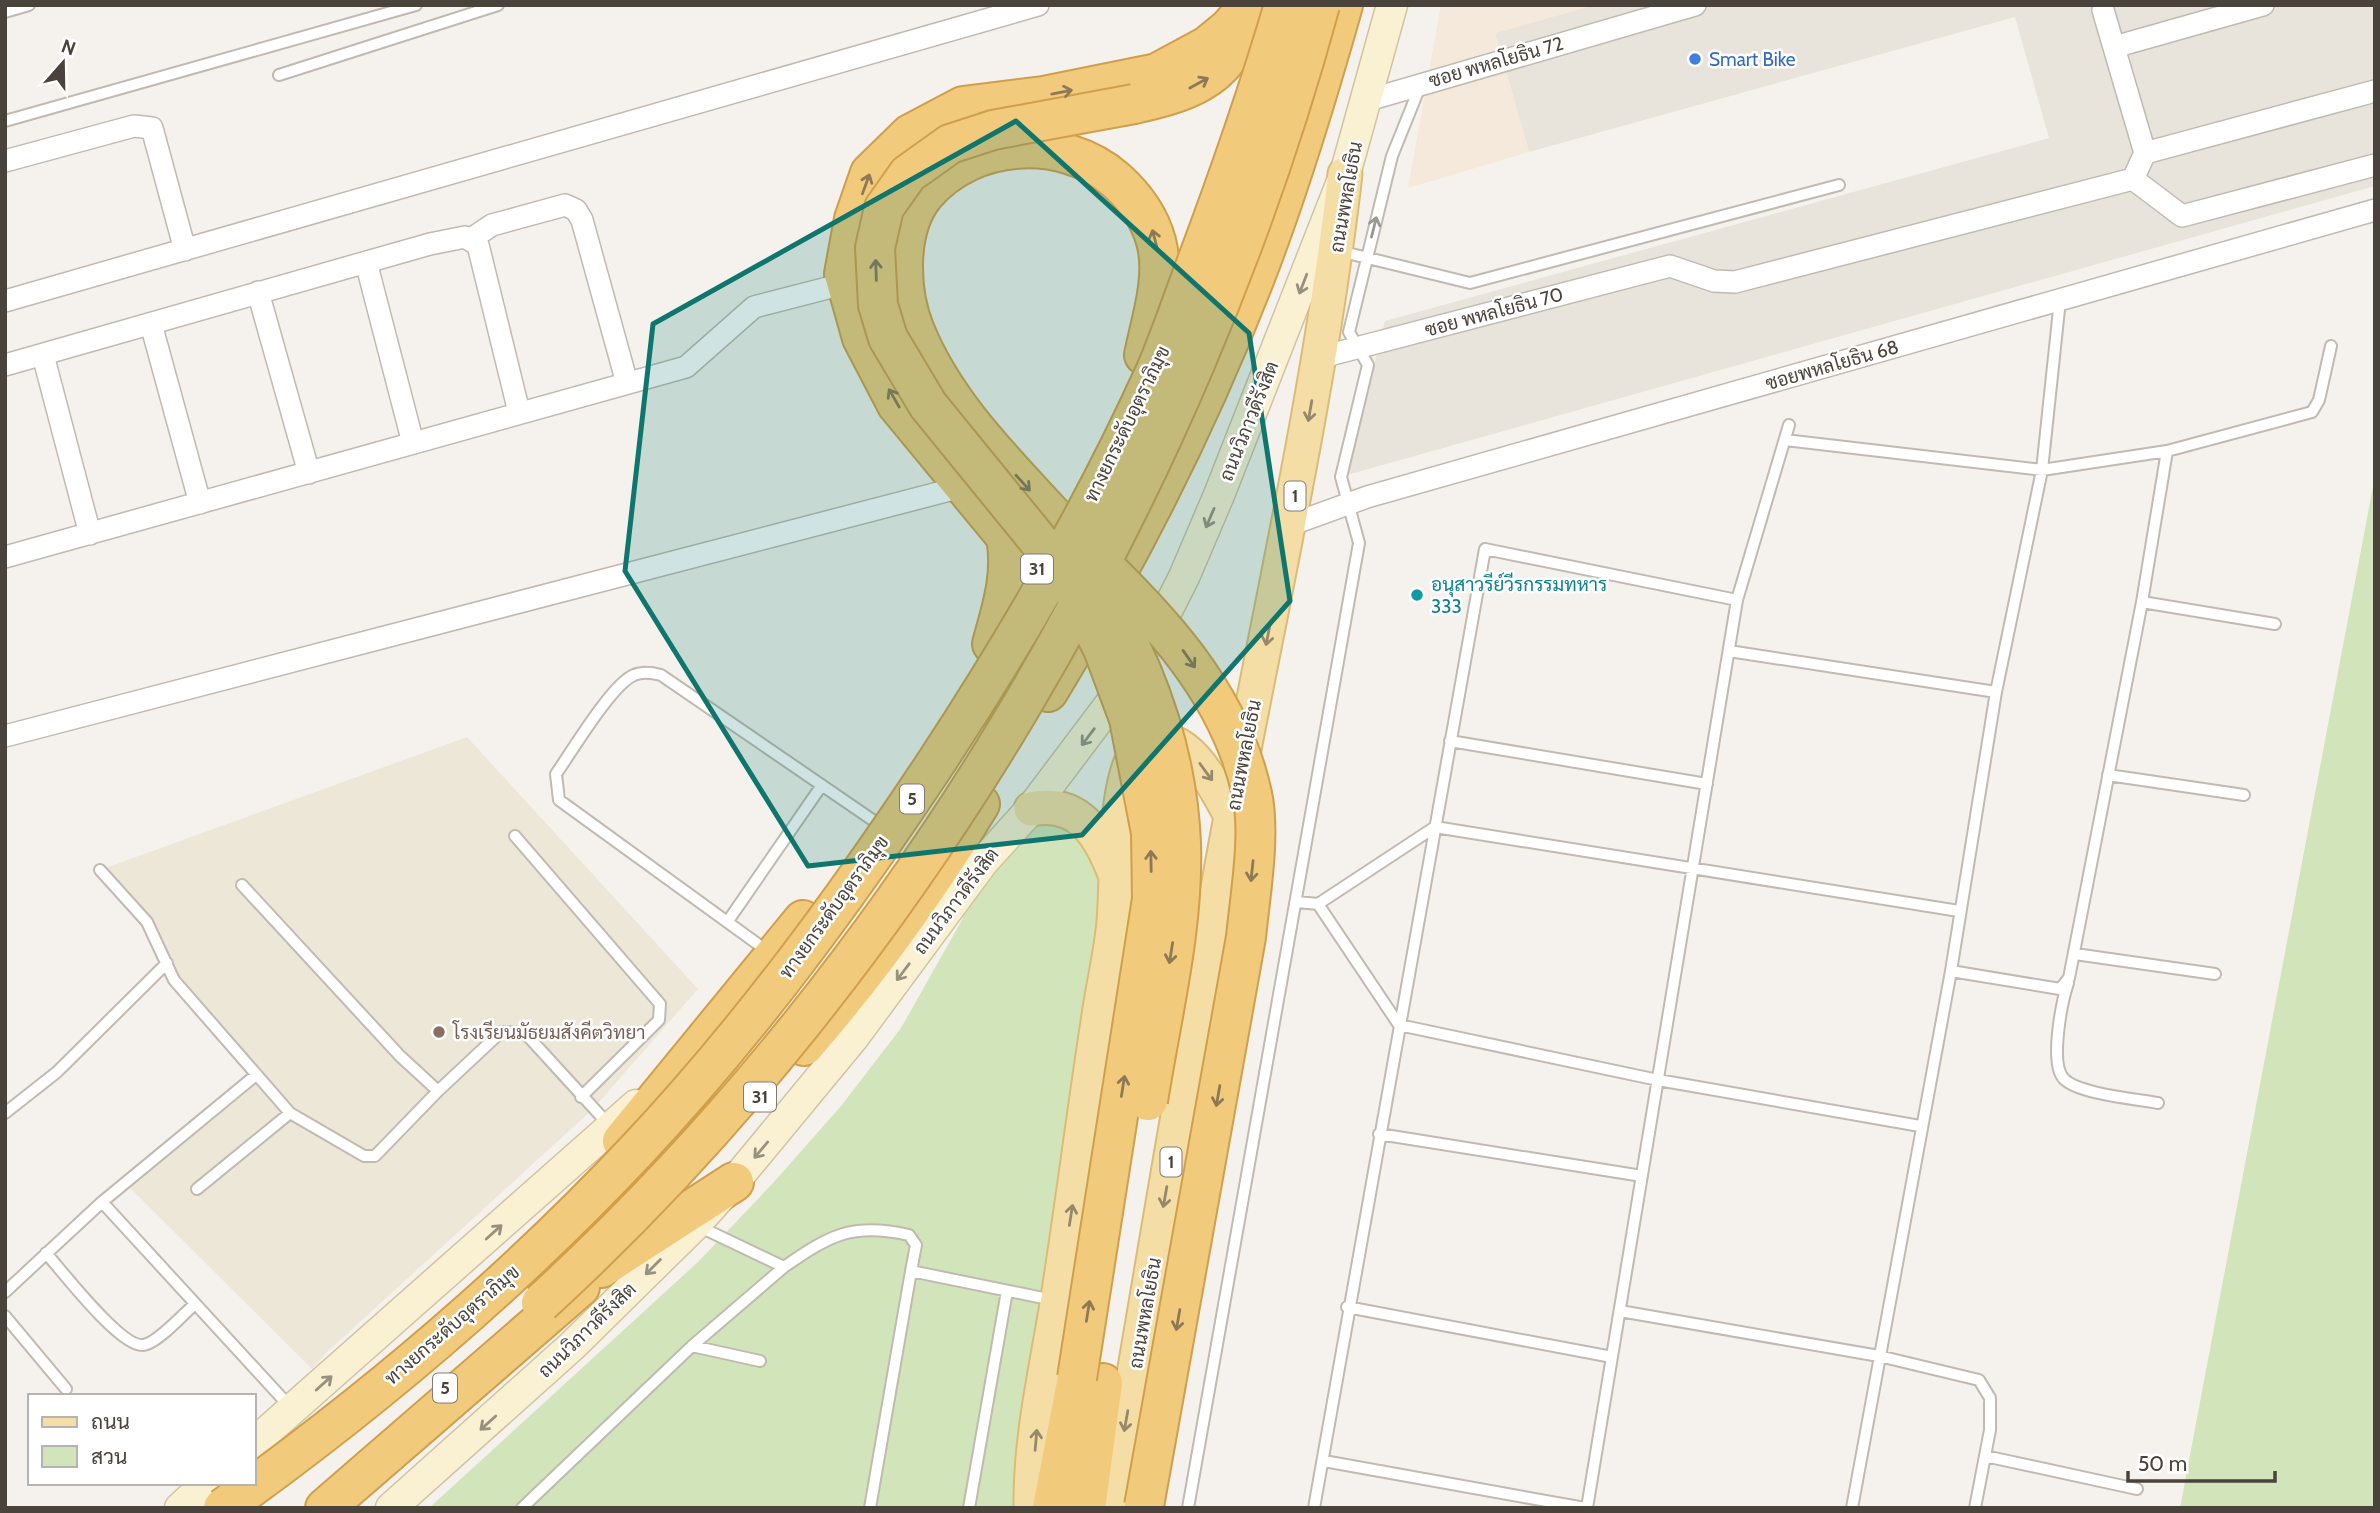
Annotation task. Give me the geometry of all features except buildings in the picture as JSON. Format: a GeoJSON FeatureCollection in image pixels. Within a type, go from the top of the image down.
{"type":"FeatureCollection","features":[{"type":"Feature","properties":{"kind":"highway"},"geometry":{"type":"LineString","coordinates":[[1086,1508],[1090,1381],[1152,899],[1151,833],[1129,719],[1103,649],[1064,572],[928,405],[888,338],[878,305],[875,248],[884,208],[908,174],[950,144],[993,131],[1178,94],[1213,75],[1238,44],[1250,5]]}},
{"type":"Feature","properties":{"kind":"highway"},"geometry":{"type":"LineString","coordinates":[[992,644],[1008,580],[1010,558],[1006,537],[897,405],[862,338],[844,274],[854,219],[870,173],[910,134],[963,107],[1042,96],[1157,73],[1207,46],[1229,28],[1250,5]]}},
{"type":"Feature","properties":{"kind":"highway"},"geometry":{"type":"LineString","coordinates":[[1144,355],[1191,248],[1266,42],[1275,5]]}},
{"type":"Feature","properties":{"kind":"highway","name":"ทางยกระดับอุตราภิมุข"},"geometry":{"type":"LineString","coordinates":[[241,1508],[315,1442],[452,1328],[551,1236],[636,1151],[726,1049],[822,927],[905,810],[989,681],[1077,528],[1157,368],[1217,208],[1284,5]]}},
{"type":"Feature","properties":{"kind":"highway","name":"ทางยกระดับอุตราภิมุข"},"geometry":{"type":"LineString","coordinates":[[307,1508],[586,1261],[678,1166],[807,1013],[936,839],[1088,590],[1158,450],[1210,331],[1263,191],[1320,5]]}},
{"type":"Feature","properties":{"kind":"highway","name":"ถนนวิภาวดีรังสิต"},"geometry":{"type":"LineString","coordinates":[[325,1508],[601,1268],[755,1103],[850,993],[940,870],[1101,606],[1184,444],[1262,258],[1343,5]]}},
{"type":"Feature","properties":{"kind":"highway"},"geometry":{"type":"LineString","coordinates":[[1133,1507],[1246,937],[1254,856],[1252,795],[1225,716],[1189,657],[1122,582],[1058,521],[949,395],[915,331],[904,295],[903,256],[912,218],[923,196],[944,176],[995,152],[1046,147],[1086,160],[1109,174],[1132,194],[1147,216],[1157,241],[1160,267],[1144,355]]}},
{"type":"Feature","properties":{"kind":"highway","name":"31"},"geometry":{"type":"LineString","coordinates":[[256,1481],[582,1188],[775,957],[874,821],[992,644],[1056,538],[1144,355]]}},
{"type":"Feature","properties":{"kind":"highway"},"geometry":{"type":"LineString","coordinates":[[1052,1508],[1090,1381],[1178,911],[1181,844],[1176,785],[1162,729],[1144,677],[1117,615],[1058,521]]}},
{"type":"Feature","properties":{"kind":"highway"},"geometry":{"type":"LineString","coordinates":[[601,1268],[734,1182]]}},
{"type":"Feature","properties":{"kind":"highway","name":"5"},"geometry":{"type":"LineString","coordinates":[[225,1508],[315,1442]]}},
{"type":"Feature","properties":{"kind":"highway","name":"5"},"geometry":{"type":"LineString","coordinates":[[314,1508],[347,1473]]}},
{"type":"Feature","properties":{"kind":"highway","name":"31"},"geometry":{"type":"LineString","coordinates":[[225,1508],[252,1485]]}},
{"type":"Feature","properties":{"kind":"main road","name":"ถนนพหลโยธิน"},"geometry":{"type":"LineString","coordinates":[[1133,1507],[1231,816],[1290,525],[1318,358],[1352,254],[1345,174],[1392,5]]}},
{"type":"Feature","properties":{"kind":"main road","name":"ถนนวิภาวดีรังสิต"},"geometry":{"type":"LineString","coordinates":[[391,1508],[572,1346],[695,1225],[734,1182],[853,1038],[983,862],[1031,809],[1092,733],[1143,659],[1184,577],[1345,174]]}},
{"type":"Feature","properties":{"kind":"main road"},"geometry":{"type":"LineString","coordinates":[[1031,1508],[1038,1414],[1058,1301],[1114,930],[1119,828],[1127,770],[1137,750],[1149,742],[1168,741],[1183,748],[1213,782],[1231,816]]}},
{"type":"Feature","properties":{"kind":"main road"},"geometry":{"type":"LineString","coordinates":[[1031,809],[1049,806],[1066,810],[1083,820],[1098,837],[1118,879]]}},
{"type":"Feature","properties":{"kind":"main road","name":"31"},"geometry":{"type":"LineString","coordinates":[[256,1441],[704,1044]]}},
{"type":"Feature","properties":{"kind":"main road"},"geometry":{"type":"LineString","coordinates":[[180,1508],[205,1485]]}},
{"type":"Feature","properties":{"kind":"street"},"geometry":{"type":"LineString","coordinates":[[5,300],[1038,5]]}},
{"type":"Feature","properties":{"kind":"street","name":"ซอย พหลโยธิน 72"},"geometry":{"type":"LineString","coordinates":[[1365,101],[1421,85],[1632,14],[1695,5]]}},
{"type":"Feature","properties":{"kind":"street"},"geometry":{"type":"LineString","coordinates":[[2114,47],[2263,5]]}},
{"type":"Feature","properties":{"kind":"street"},"geometry":{"type":"LineString","coordinates":[[2103,10],[2145,153],[2133,179],[2182,216],[2375,165]]}},
{"type":"Feature","properties":{"kind":"street"},"geometry":{"type":"LineString","coordinates":[[2145,153],[2375,91]]}},
{"type":"Feature","properties":{"kind":"street"},"geometry":{"type":"LineString","coordinates":[[5,161],[134,126],[152,128],[185,250]]}},
{"type":"Feature","properties":{"kind":"street","name":"ซอย พหลโยธิน 70"},"geometry":{"type":"LineString","coordinates":[[1318,358],[1670,266],[1714,281],[1735,282],[2133,179]]}},
{"type":"Feature","properties":{"kind":"street"},"geometry":{"type":"LineString","coordinates":[[471,239],[492,225],[565,205],[576,210],[582,220],[627,383]]}},
{"type":"Feature","properties":{"kind":"street","name":"ซอยพหลโยธิน 68"},"geometry":{"type":"LineString","coordinates":[[1290,525],[1347,504],[2375,210]]}},
{"type":"Feature","properties":{"kind":"street"},"geometry":{"type":"LineString","coordinates":[[5,365],[458,236],[471,239],[478,245],[519,412]]}},
{"type":"Feature","properties":{"kind":"street"},"geometry":{"type":"LineString","coordinates":[[366,262],[412,443]]}},
{"type":"Feature","properties":{"kind":"street"},"geometry":{"type":"LineString","coordinates":[[5,557],[686,367],[754,307],[847,283]]}},
{"type":"Feature","properties":{"kind":"street"},"geometry":{"type":"LineString","coordinates":[[257,292],[309,473]]}},
{"type":"Feature","properties":{"kind":"street"},"geometry":{"type":"LineString","coordinates":[[152,324],[200,503]]}},
{"type":"Feature","properties":{"kind":"street"},"geometry":{"type":"LineString","coordinates":[[43,355],[90,534]]}},
{"type":"Feature","properties":{"kind":"street"},"geometry":{"type":"LineString","coordinates":[[5,736],[965,485]]}},
{"type":"Feature","properties":{"kind":"lane"},"geometry":{"type":"LineString","coordinates":[[5,12],[29,5]]}},
{"type":"Feature","properties":{"kind":"lane"},"geometry":{"type":"LineString","coordinates":[[5,121],[416,5]]}},
{"type":"Feature","properties":{"kind":"lane"},"geometry":{"type":"LineString","coordinates":[[279,75],[498,5]]}},
{"type":"Feature","properties":{"kind":"lane"},"geometry":{"type":"LineString","coordinates":[[1188,1508],[1359,543],[1341,477],[1368,365],[1349,332],[1352,254],[1421,85]]}},
{"type":"Feature","properties":{"kind":"lane"},"geometry":{"type":"LineString","coordinates":[[1352,254],[1470,283],[1839,185]]}},
{"type":"Feature","properties":{"kind":"lane"},"geometry":{"type":"LineString","coordinates":[[1852,1508],[1920,1126],[1951,971],[1996,692],[2042,470],[2060,300]]}},
{"type":"Feature","properties":{"kind":"lane"},"geometry":{"type":"LineString","coordinates":[[1785,440],[2042,470],[2167,451],[2312,412],[2319,400],[2331,346]]}},
{"type":"Feature","properties":{"kind":"lane"},"geometry":{"type":"LineString","coordinates":[[1324,1461],[1586,1508],[1737,600],[1789,425]]}},
{"type":"Feature","properties":{"kind":"lane"},"geometry":{"type":"LineString","coordinates":[[2158,1103],[2080,1087],[2063,1079],[2058,1068],[2060,1010],[2076,954],[2142,602],[2167,451]]}},
{"type":"Feature","properties":{"kind":"lane"},"geometry":{"type":"LineString","coordinates":[[1314,1508],[1324,1461],[1347,1307],[1485,549],[1737,600]]}},
{"type":"Feature","properties":{"kind":"lane"},"geometry":{"type":"LineString","coordinates":[[2142,602],[2276,624]]}},
{"type":"Feature","properties":{"kind":"lane"},"geometry":{"type":"LineString","coordinates":[[1729,652],[1996,692]]}},
{"type":"Feature","properties":{"kind":"lane"},"geometry":{"type":"LineString","coordinates":[[775,957],[559,800],[556,774],[620,685],[635,674],[650,672],[662,675],[874,821]]}},
{"type":"Feature","properties":{"kind":"lane"},"geometry":{"type":"LineString","coordinates":[[1450,741],[1707,784]]}},
{"type":"Feature","properties":{"kind":"lane"},"geometry":{"type":"LineString","coordinates":[[2108,775],[2245,795]]}},
{"type":"Feature","properties":{"kind":"lane"},"geometry":{"type":"LineString","coordinates":[[728,921],[822,785]]}},
{"type":"Feature","properties":{"kind":"lane"},"geometry":{"type":"LineString","coordinates":[[1297,902],[1318,904],[1435,827],[1959,911]]}},
{"type":"Feature","properties":{"kind":"lane"},"geometry":{"type":"LineString","coordinates":[[515,836],[660,1004],[659,1020],[581,1097]]}},
{"type":"Feature","properties":{"kind":"lane"},"geometry":{"type":"LineString","coordinates":[[100,870],[147,922],[174,980],[290,1113],[364,1156],[375,1156],[438,1091],[501,1032],[525,1033],[611,1127]]}},
{"type":"Feature","properties":{"kind":"lane"},"geometry":{"type":"LineString","coordinates":[[242,885],[400,1056],[438,1091]]}},
{"type":"Feature","properties":{"kind":"lane"},"geometry":{"type":"LineString","coordinates":[[1318,904],[1399,1025],[1658,1080],[1920,1126]]}},
{"type":"Feature","properties":{"kind":"lane"},"geometry":{"type":"LineString","coordinates":[[2076,954],[2215,974]]}},
{"type":"Feature","properties":{"kind":"lane"},"geometry":{"type":"LineString","coordinates":[[5,1113],[57,1072],[167,963]]}},
{"type":"Feature","properties":{"kind":"lane"},"geometry":{"type":"LineString","coordinates":[[1951,971],[2060,989],[2069,978]]}},
{"type":"Feature","properties":{"kind":"lane"},"geometry":{"type":"LineString","coordinates":[[5,1292],[102,1202],[256,1075]]}},
{"type":"Feature","properties":{"kind":"lane"},"geometry":{"type":"LineString","coordinates":[[197,1189],[290,1113]]}},
{"type":"Feature","properties":{"kind":"lane"},"geometry":{"type":"LineString","coordinates":[[1379,1134],[1642,1176]]}},
{"type":"Feature","properties":{"kind":"lane"},"geometry":{"type":"LineString","coordinates":[[102,1202],[293,1410]]}},
{"type":"Feature","properties":{"kind":"lane"},"geometry":{"type":"LineString","coordinates":[[695,1225],[784,1267]]}},
{"type":"Feature","properties":{"kind":"lane"},"geometry":{"type":"LineString","coordinates":[[522,1508],[692,1346],[784,1267],[820,1242],[846,1231],[879,1228],[909,1235],[916,1245],[870,1508]]}},
{"type":"Feature","properties":{"kind":"lane"},"geometry":{"type":"LineString","coordinates":[[46,1253],[113,1328],[131,1343],[143,1345],[155,1340],[194,1305]]}},
{"type":"Feature","properties":{"kind":"lane"},"geometry":{"type":"LineString","coordinates":[[911,1271],[1058,1301]]}},
{"type":"Feature","properties":{"kind":"lane"},"geometry":{"type":"LineString","coordinates":[[969,1508],[1007,1291]]}},
{"type":"Feature","properties":{"kind":"lane"},"geometry":{"type":"LineString","coordinates":[[1347,1307],[1612,1357]]}},
{"type":"Feature","properties":{"kind":"lane"},"geometry":{"type":"LineString","coordinates":[[1620,1311],[1879,1356],[1979,1381],[1990,1398],[1990,1430],[1975,1508]]}},
{"type":"Feature","properties":{"kind":"lane"},"geometry":{"type":"LineString","coordinates":[[5,1316],[66,1389]]}},
{"type":"Feature","properties":{"kind":"lane"},"geometry":{"type":"LineString","coordinates":[[692,1346],[760,1361]]}},
{"type":"Feature","properties":{"kind":"lane"},"geometry":{"type":"LineString","coordinates":[[1985,1456],[2137,1489]]}},
{"type":"Feature","properties":{"kind":"highlighted area"},"geometry":{"type":"Polygon","coordinates":[[[1016,121],[1249,333],[1290,601],[1082,835],[808,866],[625,571],[653,324],[1016,121]]]}},
{"type":"Feature","properties":{"kind":"shaded area"},"geometry":{"type":"Polygon","coordinates":[[[1441,5],[1594,5],[1495,33],[1529,152],[1408,188],[1441,5]]]}},
{"type":"Feature","properties":{"kind":"shaded area"},"geometry":{"type":"Polygon","coordinates":[[[1594,5],[2375,5],[2375,186],[1347,475],[1385,321],[2049,138],[2015,17],[1529,152],[1495,33],[1594,5]]]}},
{"type":"Feature","properties":{"kind":"shaded area","name":"โรงเรียนมัธยมสังคีตวิทยา"},"geometry":{"type":"Polygon","coordinates":[[[467,737],[698,989],[593,1109],[327,1352],[312,1369],[125,1183],[255,1075],[174,980],[157,941],[100,870],[467,737]]]}},
{"type":"Feature","properties":{"kind":"green space"},"geometry":{"type":"Polygon","coordinates":[[[2375,476],[2375,1508],[2180,1508],[2375,476]]]}},
{"type":"Feature","properties":{"kind":"green space"},"geometry":{"type":"Polygon","coordinates":[[[1052,811],[1098,837],[1113,890],[1018,1508],[429,1508],[699,1261],[773,1183],[841,1106],[901,1028],[962,920],[983,862],[1052,811]]]}},
{"type":"Feature","properties":{"kind":"place","name":"Smart Bike"},"geometry":{"type":"Point","coordinates":[1695,59]}},
{"type":"Feature","properties":{"kind":"place","name":"อนุสาวรีย์วีรกรรมทหาร 333"},"geometry":{"type":"Point","coordinates":[1417,595]}},
{"type":"Feature","properties":{"kind":"place","name":"โรงเรียนมัธยมสังคีตวิทยา"},"geometry":{"type":"Point","coordinates":[439,1032]}}]}
